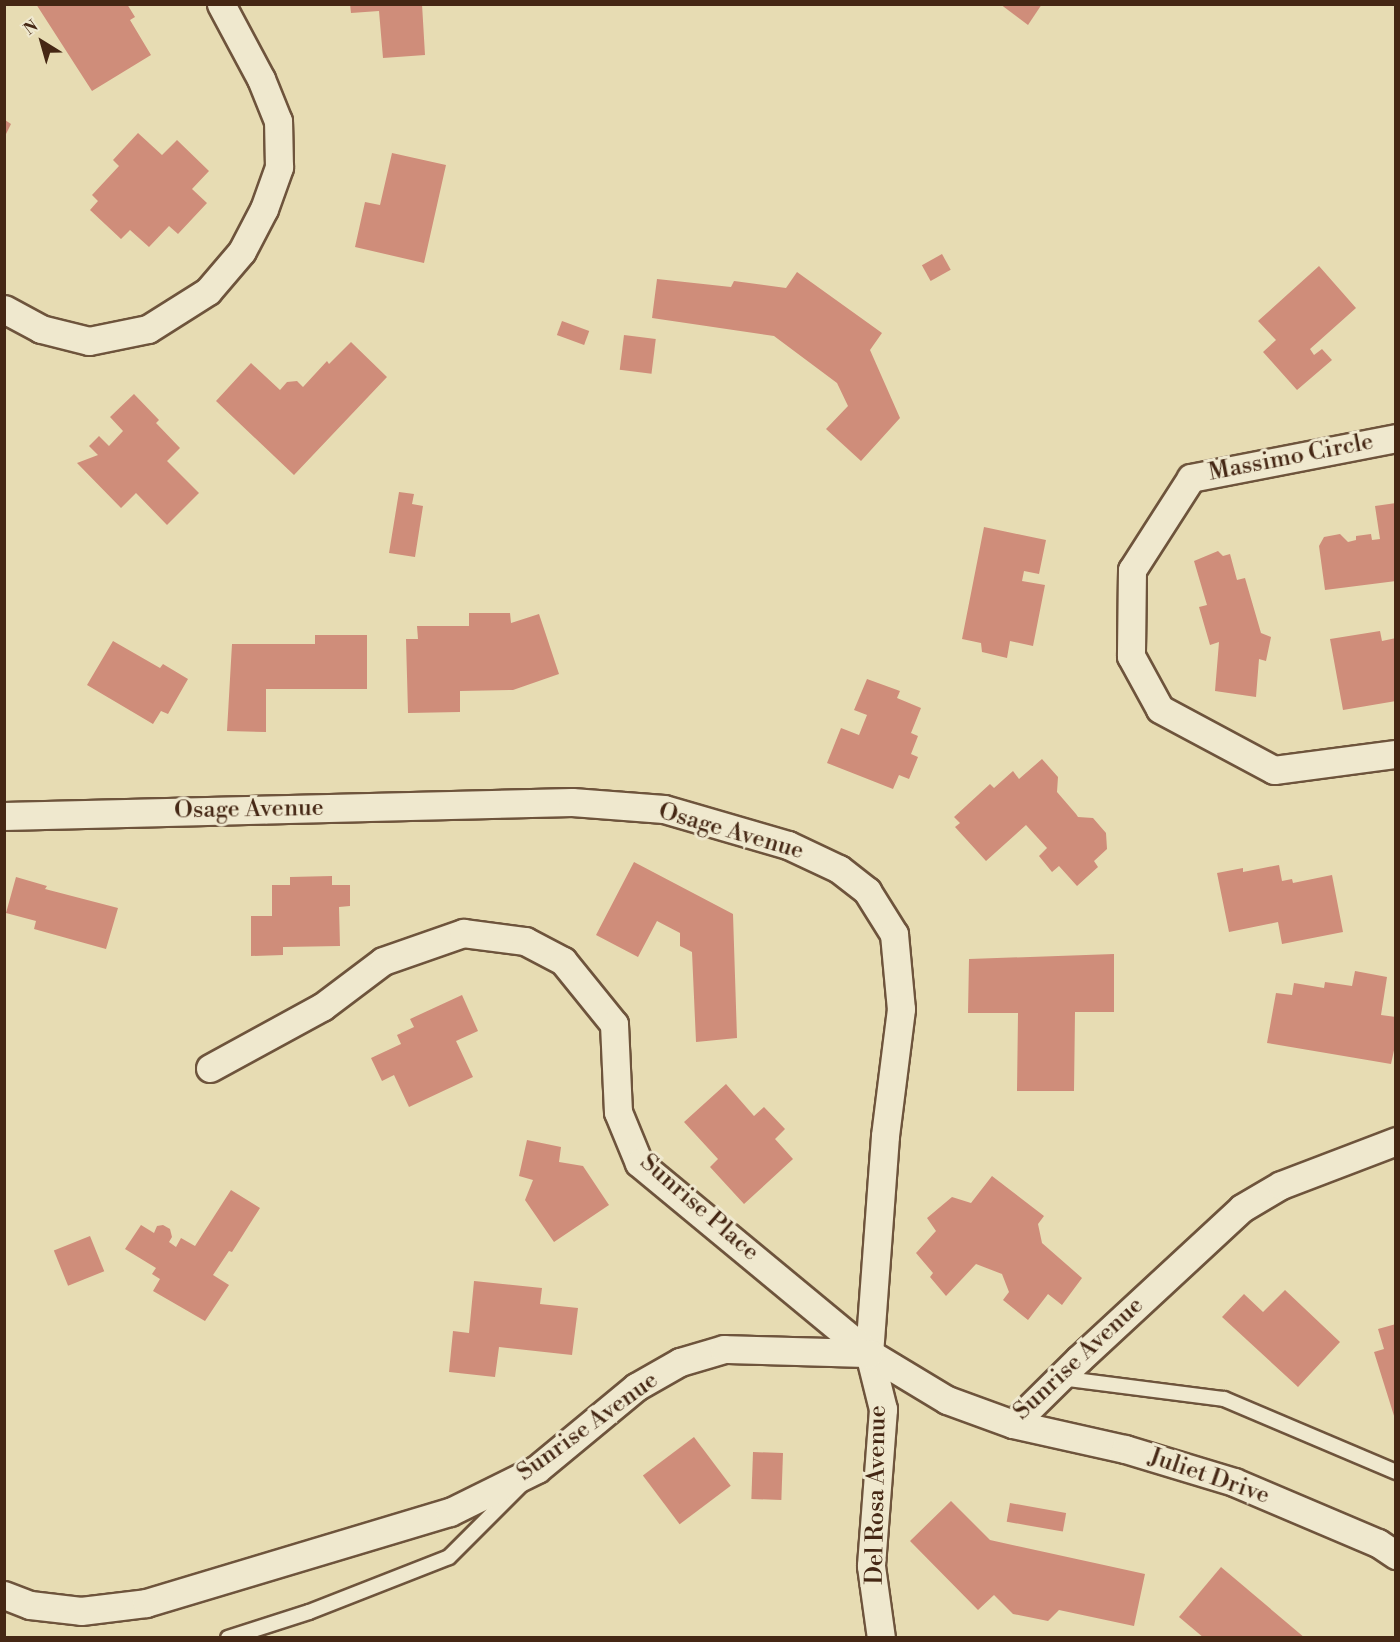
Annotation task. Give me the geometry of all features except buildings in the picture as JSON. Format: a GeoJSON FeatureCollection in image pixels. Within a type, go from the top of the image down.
{"type":"FeatureCollection","features":[{"type":"Feature","properties":{"kind":"street"},"geometry":{"type":"LineString","coordinates":[[4,309],[41,328],[89,341],[148,329],[208,291],[242,251],[264,209],[279,167],[278,121],[261,79],[221,4]]}},
{"type":"Feature","properties":{"kind":"street","name":"Massimo Circle"},"geometry":{"type":"LineString","coordinates":[[1395,438],[1191,478],[1132,570],[1131,656],[1160,709],[1274,770],[1395,754]]}},
{"type":"Feature","properties":{"kind":"street","name":"Osage Avenue"},"geometry":{"type":"LineString","coordinates":[[4,816],[572,802],[664,809],[788,845],[840,868],[867,891],[894,934],[901,1009],[885,1136],[869,1353]]}},
{"type":"Feature","properties":{"kind":"street","name":"Sunrise Place"},"geometry":{"type":"LineString","coordinates":[[210,1068],[322,1007],[383,961],[463,933],[525,940],[563,961],[614,1024],[618,1112],[639,1163],[869,1353]]}},
{"type":"Feature","properties":{"kind":"street","name":"Sunrise Avenue"},"geometry":{"type":"LineString","coordinates":[[4,1595],[30,1605],[81,1611],[146,1603],[450,1512],[537,1469],[636,1387],[680,1362],[724,1350],[869,1353],[947,1400],[1013,1424],[1059,1378],[1242,1209],[1281,1185],[1395,1141]]}},
{"type":"Feature","properties":{"kind":"street","name":"Del Rosa Avenue"},"geometry":{"type":"LineString","coordinates":[[869,1353],[883,1409],[871,1566],[881,1638]]}},
{"type":"Feature","properties":{"kind":"street","name":"Juliet Drive"},"geometry":{"type":"LineString","coordinates":[[1013,1424],[1125,1449],[1234,1482],[1378,1543],[1395,1555]]}},
{"type":"Feature","properties":{"kind":"lane"},"geometry":{"type":"LineString","coordinates":[[1059,1378],[1224,1399],[1395,1472]]}},
{"type":"Feature","properties":{"kind":"lane"},"geometry":{"type":"LineString","coordinates":[[228,1638],[309,1612],[449,1557],[537,1469]]}}]}
